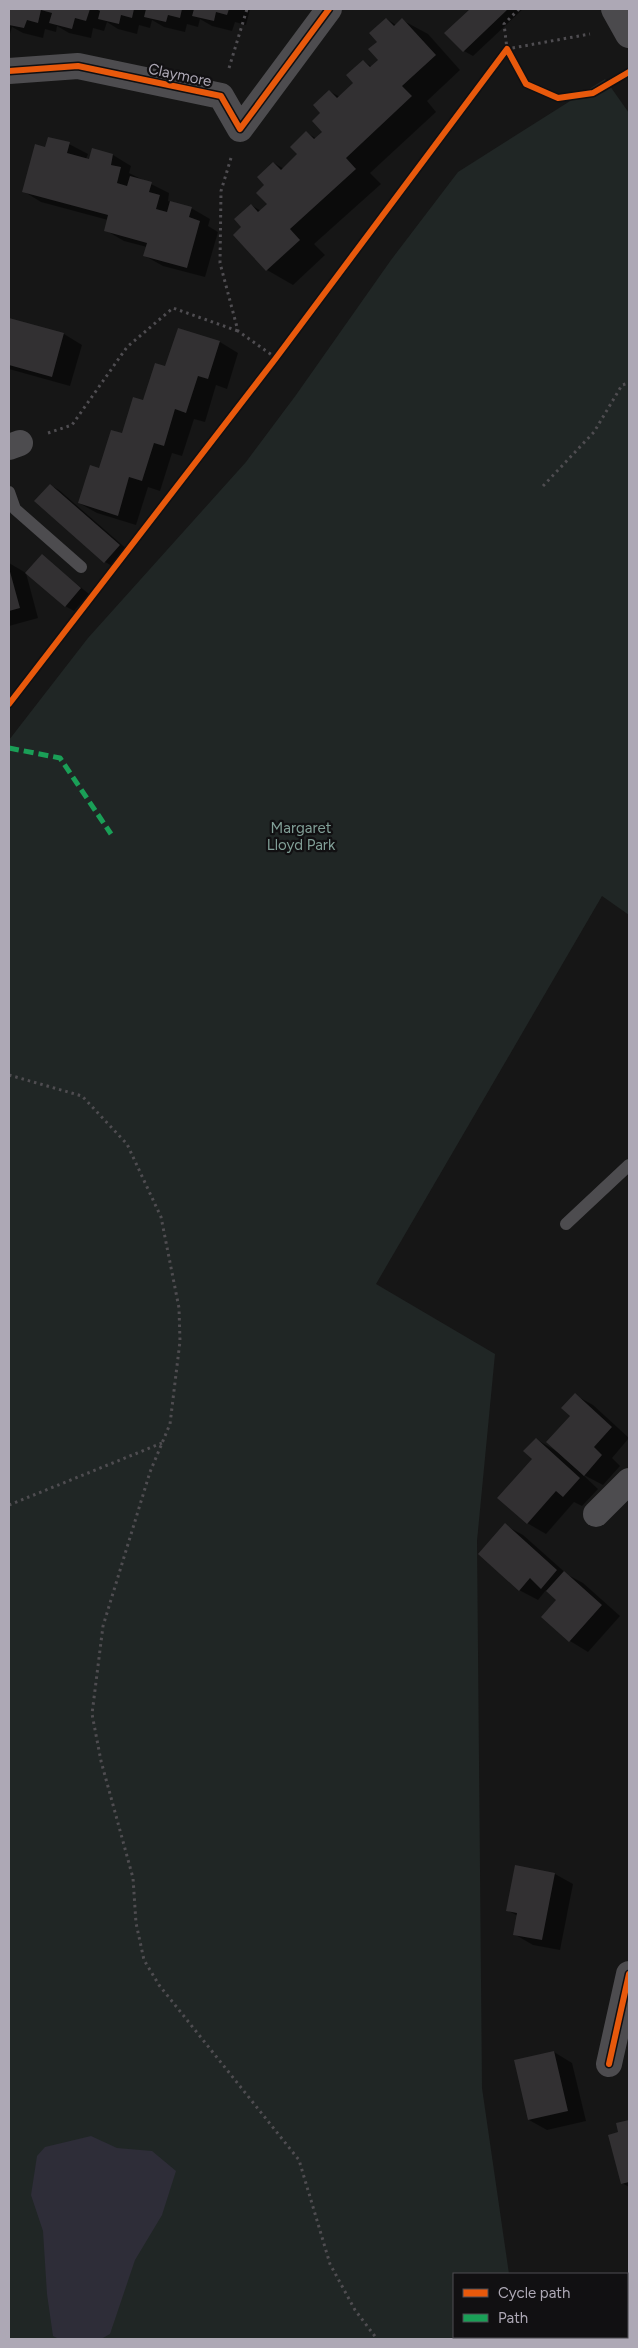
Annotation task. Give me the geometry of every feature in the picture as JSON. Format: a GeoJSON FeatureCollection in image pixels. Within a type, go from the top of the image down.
{"type":"FeatureCollection","features":[{"type":"Feature","properties":{"kind":"street"},"geometry":{"type":"LineString","coordinates":[[240,129],[329,9]]}},
{"type":"Feature","properties":{"kind":"street"},"geometry":{"type":"LineString","coordinates":[[615,9],[629,34]]}},
{"type":"Feature","properties":{"kind":"street","name":"Claymore"},"geometry":{"type":"LineString","coordinates":[[9,71],[78,66],[221,96],[240,129]]}},
{"type":"Feature","properties":{"kind":"street"},"geometry":{"type":"LineString","coordinates":[[596,1514],[629,1480]]}},
{"type":"Feature","properties":{"kind":"street"},"geometry":{"type":"LineString","coordinates":[[609,2064],[629,1974]]}},
{"type":"Feature","properties":{"kind":"lane"},"geometry":{"type":"LineString","coordinates":[[9,492],[15,509],[81,567]]}},
{"type":"Feature","properties":{"kind":"lane"},"geometry":{"type":"LineString","coordinates":[[566,1224],[629,1165]]}},
{"type":"Feature","properties":{"kind":"path"},"geometry":{"type":"LineString","coordinates":[[221,96],[246,9]]}},
{"type":"Feature","properties":{"kind":"path"},"geometry":{"type":"LineString","coordinates":[[512,58],[507,50],[504,24],[519,9]]}},
{"type":"Feature","properties":{"kind":"path"},"geometry":{"type":"LineString","coordinates":[[501,57],[507,50],[590,34]]}},
{"type":"Feature","properties":{"kind":"path"},"geometry":{"type":"LineString","coordinates":[[238,331],[220,263],[221,191],[240,129]]}},
{"type":"Feature","properties":{"kind":"path"},"geometry":{"type":"LineString","coordinates":[[15,445],[72,425],[127,347],[173,308],[238,331],[276,358]]}},
{"type":"Feature","properties":{"kind":"path"},"geometry":{"type":"LineString","coordinates":[[270,366],[282,350]]}},
{"type":"Feature","properties":{"kind":"path"},"geometry":{"type":"LineString","coordinates":[[543,486],[594,432],[622,385],[629,383]]}},
{"type":"Feature","properties":{"kind":"path"},"geometry":{"type":"LineString","coordinates":[[9,1075],[82,1096],[127,1144],[161,1217],[179,1308],[180,1342],[170,1424],[139,1506],[103,1626],[92,1714],[101,1762],[133,1878],[136,1923],[144,1960],[159,1985],[299,2160],[330,2264],[355,2310],[377,2339]]}},
{"type":"Feature","properties":{"kind":"path"},"geometry":{"type":"LineString","coordinates":[[9,1505],[162,1443]]}},
{"type":"Feature","properties":{"kind":"green space","name":"Margaret Lloyd Park"},"geometry":{"type":"Polygon","coordinates":[[[605,79],[629,113],[629,915],[602,896],[376,1284],[495,1354],[477,1541],[482,2088],[509,2273],[453,2273],[453,2338],[519,2339],[9,2339],[9,740],[88,638],[246,462],[296,395],[391,260],[458,172],[605,79]]]}},
{"type":"Feature","properties":{"kind":"shaded area"},"geometry":{"type":"Polygon","coordinates":[[[91,2136],[117,2148],[152,2151],[176,2171],[162,2215],[135,2260],[110,2334],[101,2339],[59,2339],[53,2336],[47,2294],[43,2231],[31,2195],[37,2156],[45,2147],[91,2136]]]}},
{"type":"Feature","properties":{"kind":"building"},"geometry":{"type":"Polygon","coordinates":[[[9,9],[90,9],[86,21],[75,18],[72,29],[49,23],[52,13],[41,10],[38,23],[27,20],[24,28],[9,25],[9,9]]]}},
{"type":"Feature","properties":{"kind":"building"},"geometry":{"type":"Polygon","coordinates":[[[96,9],[134,9],[132,18],[121,15],[119,24],[98,19],[100,11],[96,9]]]}},
{"type":"Feature","properties":{"kind":"building"},"geometry":{"type":"Polygon","coordinates":[[[146,9],[182,9],[180,18],[168,15],[166,22],[144,17],[146,9]]]}},
{"type":"Feature","properties":{"kind":"building"},"geometry":{"type":"Polygon","coordinates":[[[194,9],[229,9],[227,15],[216,12],[214,21],[192,16],[194,9]]]}},
{"type":"Feature","properties":{"kind":"building"},"geometry":{"type":"Polygon","coordinates":[[[470,9],[508,9],[463,52],[444,33],[470,9]]]}},
{"type":"Feature","properties":{"kind":"building"},"geometry":{"type":"Polygon","coordinates":[[[386,18],[394,26],[402,18],[436,55],[402,86],[412,96],[346,158],[356,169],[290,229],[300,240],[266,271],[233,235],[241,227],[234,219],[251,204],[258,212],[267,204],[256,193],[264,185],[257,177],[273,162],[281,170],[297,154],[290,147],[306,131],[314,139],[322,132],[312,121],[320,113],[313,105],[329,90],[337,98],[353,83],[346,75],[363,60],[370,67],[378,60],[368,49],[377,42],[369,33],[386,18]]]}},
{"type":"Feature","properties":{"kind":"building"},"geometry":{"type":"Polygon","coordinates":[[[48,137],[70,142],[67,153],[89,159],[92,148],[113,154],[111,165],[121,167],[117,183],[127,186],[130,176],[152,182],[149,192],[160,195],[156,209],[167,212],[170,201],[192,207],[189,217],[200,221],[187,268],[143,256],[147,243],[104,231],[108,215],[22,192],[35,144],[45,147],[48,137]]]}},
{"type":"Feature","properties":{"kind":"building"},"geometry":{"type":"Polygon","coordinates":[[[9,318],[64,333],[52,377],[9,365],[9,318]]]}},
{"type":"Feature","properties":{"kind":"building"},"geometry":{"type":"Polygon","coordinates":[[[178,328],[220,341],[208,379],[198,376],[186,413],[175,409],[164,446],[154,443],[142,481],[129,477],[118,516],[78,503],[90,465],[99,468],[111,430],[122,433],[133,397],[143,400],[155,363],[165,366],[178,328]]]}},
{"type":"Feature","properties":{"kind":"building"},"geometry":{"type":"Polygon","coordinates":[[[50,484],[120,545],[104,563],[34,501],[50,484]]]}},
{"type":"Feature","properties":{"kind":"building"},"geometry":{"type":"Polygon","coordinates":[[[42,554],[81,588],[65,607],[25,573],[42,554]]]}},
{"type":"Feature","properties":{"kind":"building"},"geometry":{"type":"Polygon","coordinates":[[[9,568],[20,608],[9,611],[9,568]]]}},
{"type":"Feature","properties":{"kind":"building"},"geometry":{"type":"Polygon","coordinates":[[[575,1393],[612,1427],[594,1447],[602,1455],[584,1476],[546,1442],[570,1416],[561,1408],[575,1393]]]}},
{"type":"Feature","properties":{"kind":"building"},"geometry":{"type":"Polygon","coordinates":[[[536,1438],[580,1478],[563,1497],[556,1491],[527,1524],[497,1498],[532,1459],[523,1451],[536,1438]]]}},
{"type":"Feature","properties":{"kind":"building"},"geometry":{"type":"Polygon","coordinates":[[[505,1523],[557,1570],[541,1589],[530,1578],[519,1591],[478,1554],[505,1523]]]}},
{"type":"Feature","properties":{"kind":"building"},"geometry":{"type":"Polygon","coordinates":[[[564,1571],[602,1605],[569,1642],[541,1617],[556,1600],[546,1591],[564,1571]]]}},
{"type":"Feature","properties":{"kind":"building"},"geometry":{"type":"Polygon","coordinates":[[[515,1865],[555,1873],[542,1940],[513,1935],[517,1913],[506,1911],[515,1865]]]}},
{"type":"Feature","properties":{"kind":"building"},"geometry":{"type":"Polygon","coordinates":[[[554,2051],[568,2111],[528,2120],[514,2060],[554,2051]]]}},
{"type":"Feature","properties":{"kind":"building"},"geometry":{"type":"Polygon","coordinates":[[[629,2120],[629,2182],[621,2184],[608,2135],[618,2132],[616,2123],[629,2120]]]}},
{"type":"Feature","properties":{"kind":"marked path"},"geometry":{"type":"LineString","coordinates":[[9,748],[60,758],[111,834]]}},
{"type":"Feature","properties":{"kind":"cycle path"},"geometry":{"type":"LineString","coordinates":[[9,71],[78,66],[221,96],[240,129],[329,9]]}},
{"type":"Feature","properties":{"kind":"cycle path"},"geometry":{"type":"LineString","coordinates":[[9,704],[276,358],[507,49],[526,84],[558,98],[593,93],[629,72]]}},
{"type":"Feature","properties":{"kind":"cycle path"},"geometry":{"type":"LineString","coordinates":[[609,2064],[629,1974]]}}]}
